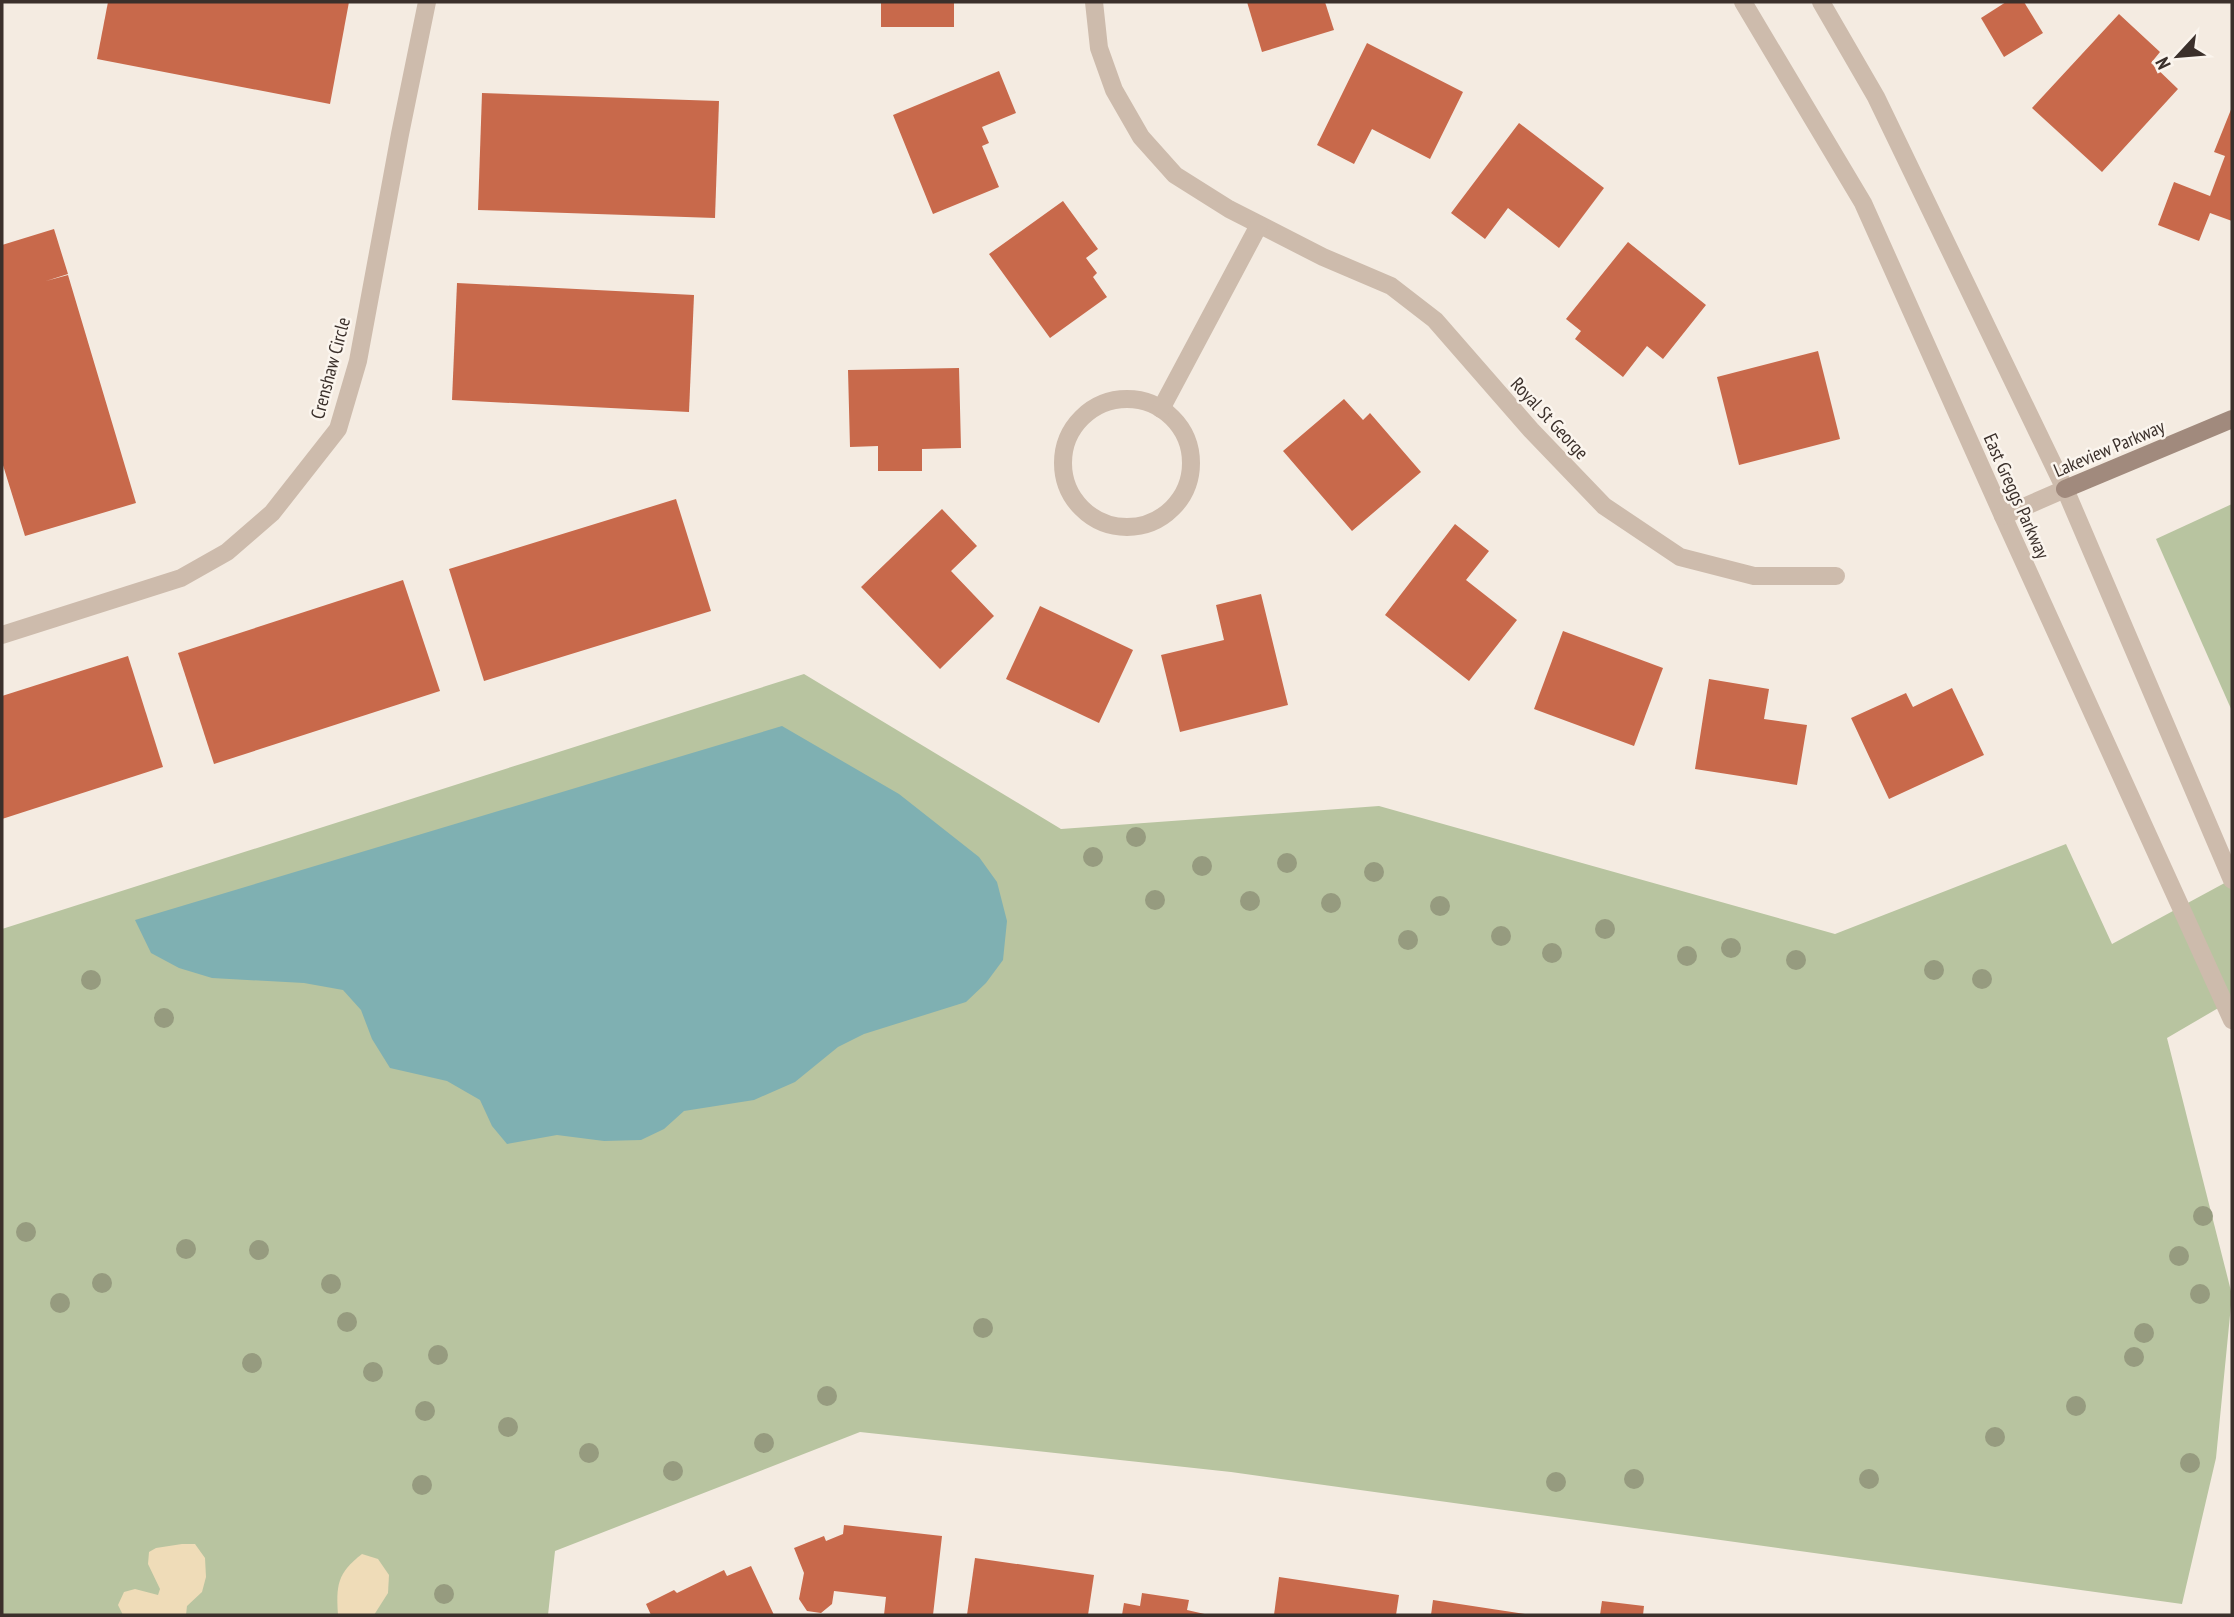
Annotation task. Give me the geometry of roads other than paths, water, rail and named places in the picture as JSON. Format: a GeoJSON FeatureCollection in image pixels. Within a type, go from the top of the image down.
{"type":"FeatureCollection","features":[{"type":"Feature","properties":{"kind":"street","name":"Crenshaw Circle"},"geometry":{"type":"LineString","coordinates":[[2,635],[181,578],[227,552],[272,513],[338,429],[358,360],[427,2]]}},
{"type":"Feature","properties":{"kind":"street","name":"Royal St George"},"geometry":{"type":"LineString","coordinates":[[1094,2],[1099,48],[1114,90],[1141,136],[1175,175],[1259,225],[1323,257],[1391,286],[1435,320],[1531,430],[1604,506],[1681,557],[1754,576],[1836,576]]}},
{"type":"Feature","properties":{"kind":"street","name":"East Greggs Parkway"},"geometry":{"type":"LineString","coordinates":[[1743,2],[1863,203],[2232,1020]]}},
{"type":"Feature","properties":{"kind":"street"},"geometry":{"type":"LineString","coordinates":[[1821,2],[1876,97],[2065,489],[2232,880]]}},
{"type":"Feature","properties":{"kind":"street"},"geometry":{"type":"LineString","coordinates":[[1161,409],[1259,225]]}},
{"type":"Feature","properties":{"kind":"street"},"geometry":{"type":"LineString","coordinates":[[1136,399],[1161,409],[1172,417],[1185,435],[1191,456],[1190,478],[1182,498],[1168,513],[1149,524],[1128,528],[1106,524],[1087,514],[1073,498],[1065,479],[1063,458],[1068,438],[1079,420],[1096,407],[1115,400],[1136,399]]}},
{"type":"Feature","properties":{"kind":"street","name":"Lakeview Parkway"},"geometry":{"type":"LineString","coordinates":[[2003,516],[2232,419]]}},
{"type":"Feature","properties":{"kind":"water"},"geometry":{"type":"Polygon","coordinates":[[[782,726],[899,794],[979,857],[997,882],[1007,921],[1003,960],[986,983],[966,1002],[864,1034],[838,1047],[795,1082],[754,1100],[684,1111],[664,1129],[641,1140],[604,1141],[557,1135],[507,1144],[492,1126],[480,1100],[447,1081],[390,1068],[372,1039],[361,1010],[343,990],[304,983],[212,978],[179,968],[151,953],[135,920],[782,726]]]}}]}
